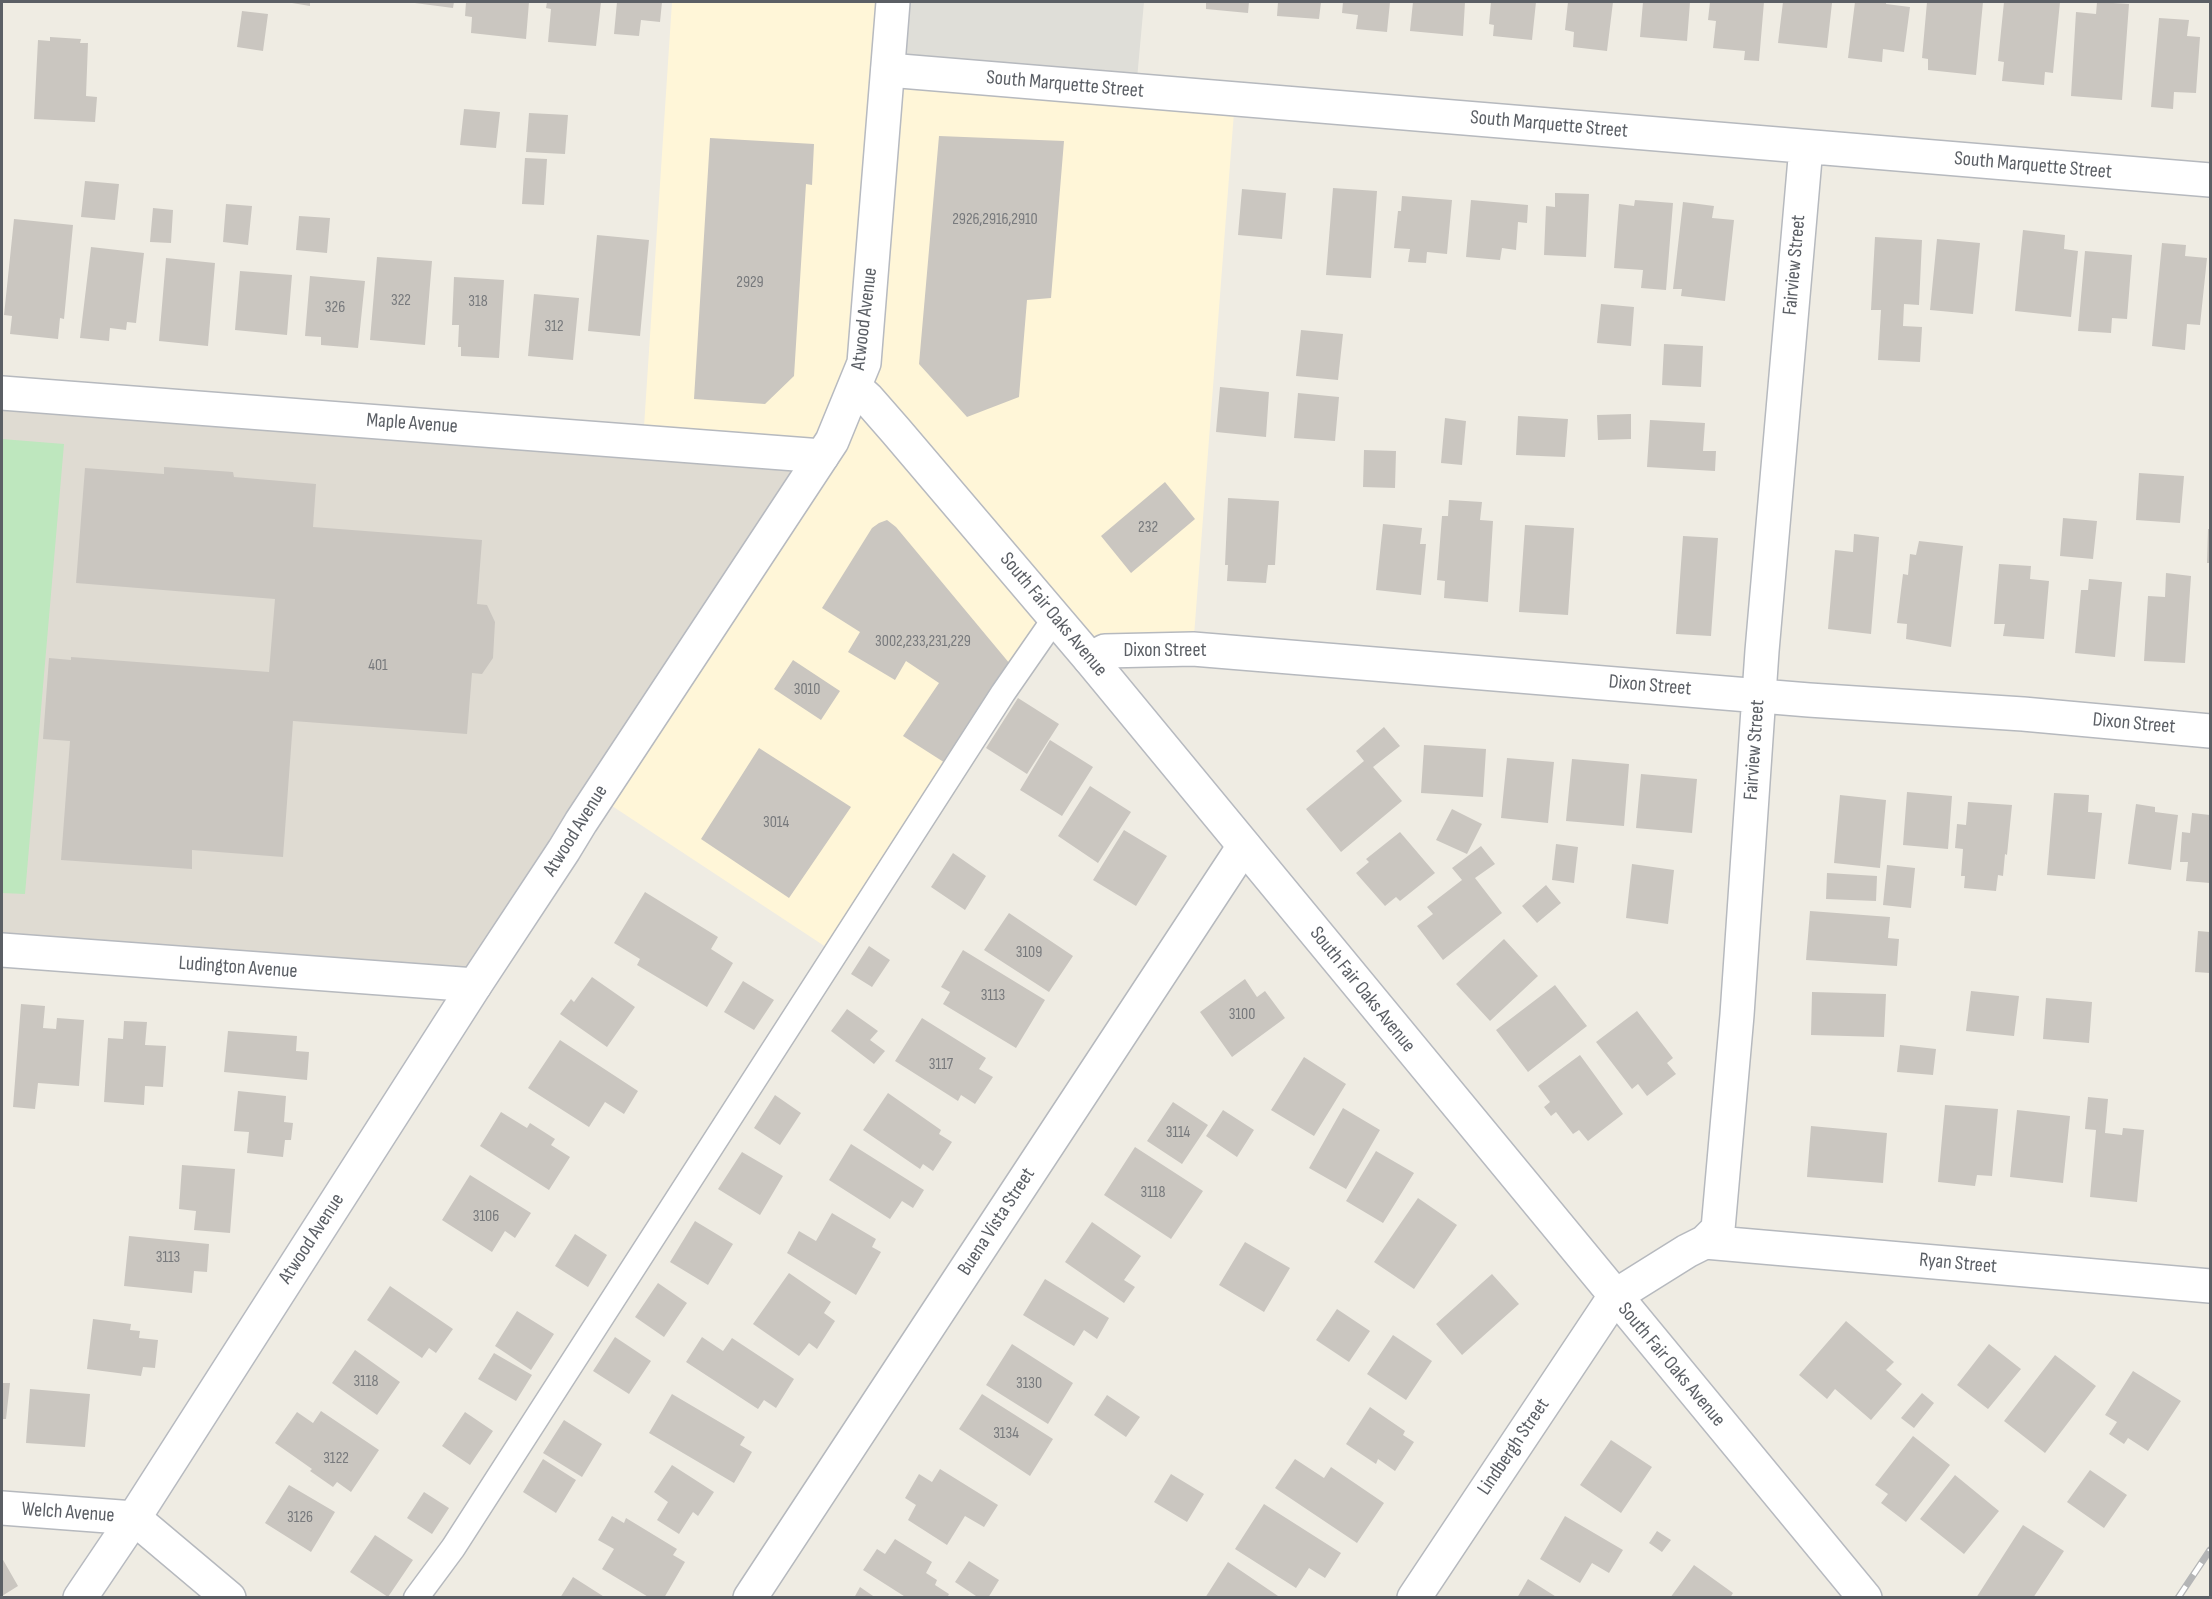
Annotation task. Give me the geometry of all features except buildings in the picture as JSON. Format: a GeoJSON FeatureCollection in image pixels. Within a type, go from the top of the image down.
{"type":"FeatureCollection","features":[{"type":"Feature","properties":{"kind":"street","name":"Atwood Avenue"},"geometry":{"type":"LineString","coordinates":[[80,1598],[134,1518],[475,985],[832,441],[864,363],[893,2]]}},
{"type":"Feature","properties":{"kind":"street","name":"South Marquette Street"},"geometry":{"type":"LineString","coordinates":[[888,70],[2211,180]]}},
{"type":"Feature","properties":{"kind":"street","name":"Fairview Street"},"geometry":{"type":"LineString","coordinates":[[1615,1296],[1705,1242],[1718,1229],[1806,147]]}},
{"type":"Feature","properties":{"kind":"street","name":"South Fair Oaks Avenue"},"geometry":{"type":"LineString","coordinates":[[855,387],[896,430],[1090,659],[1865,1598]]}},
{"type":"Feature","properties":{"kind":"street","name":"Maple Avenue"},"geometry":{"type":"LineString","coordinates":[[2,393],[822,456]]}},
{"type":"Feature","properties":{"kind":"street","name":"Dixon Street"},"geometry":{"type":"LineString","coordinates":[[1090,659],[1106,651],[1193,649],[2023,714],[2211,731]]}},
{"type":"Feature","properties":{"kind":"street","name":"Buena Vista Street"},"geometry":{"type":"LineString","coordinates":[[750,1598],[1244,846]]}},
{"type":"Feature","properties":{"kind":"street","name":"Ludington Avenue"},"geometry":{"type":"LineString","coordinates":[[2,950],[475,985]]}},
{"type":"Feature","properties":{"kind":"street","name":"Ryan Street"},"geometry":{"type":"LineString","coordinates":[[1705,1242],[2211,1286]]}},
{"type":"Feature","properties":{"kind":"street","name":"Lindbergh Street"},"geometry":{"type":"LineString","coordinates":[[1414,1598],[1615,1296]]}},
{"type":"Feature","properties":{"kind":"street","name":"Welch Avenue"},"geometry":{"type":"LineString","coordinates":[[2,1508],[134,1518]]}},
{"type":"Feature","properties":{"kind":"street"},"geometry":{"type":"LineString","coordinates":[[134,1518],[229,1598]]}},
{"type":"Feature","properties":{"kind":"lane"},"geometry":{"type":"LineString","coordinates":[[417,1598],[453,1548],[996,703],[1055,618]]}},
{"type":"Feature","properties":{"kind":"shaded area"},"geometry":{"type":"Polygon","coordinates":[[[672,2],[893,2],[888,70],[1235,99],[1193,649],[1106,651],[1055,618],[835,953],[597,796],[643,442],[672,2]]]}},
{"type":"Feature","properties":{"kind":"shaded area"},"geometry":{"type":"Polygon","coordinates":[[[893,2],[1144,2],[1136,90],[888,70],[893,2]]]}},
{"type":"Feature","properties":{"kind":"shaded area"},"geometry":{"type":"Polygon","coordinates":[[[2,393],[822,456],[475,985],[2,950],[2,393]]]}},
{"type":"Feature","properties":{"kind":"green space"},"geometry":{"type":"Polygon","coordinates":[[[2,439],[64,444],[25,894],[2,893],[2,439]]]}},
{"type":"Feature","properties":{"kind":"railway"},"geometry":{"type":"LineString","coordinates":[[2178,1598],[2210,1550]]}}]}
